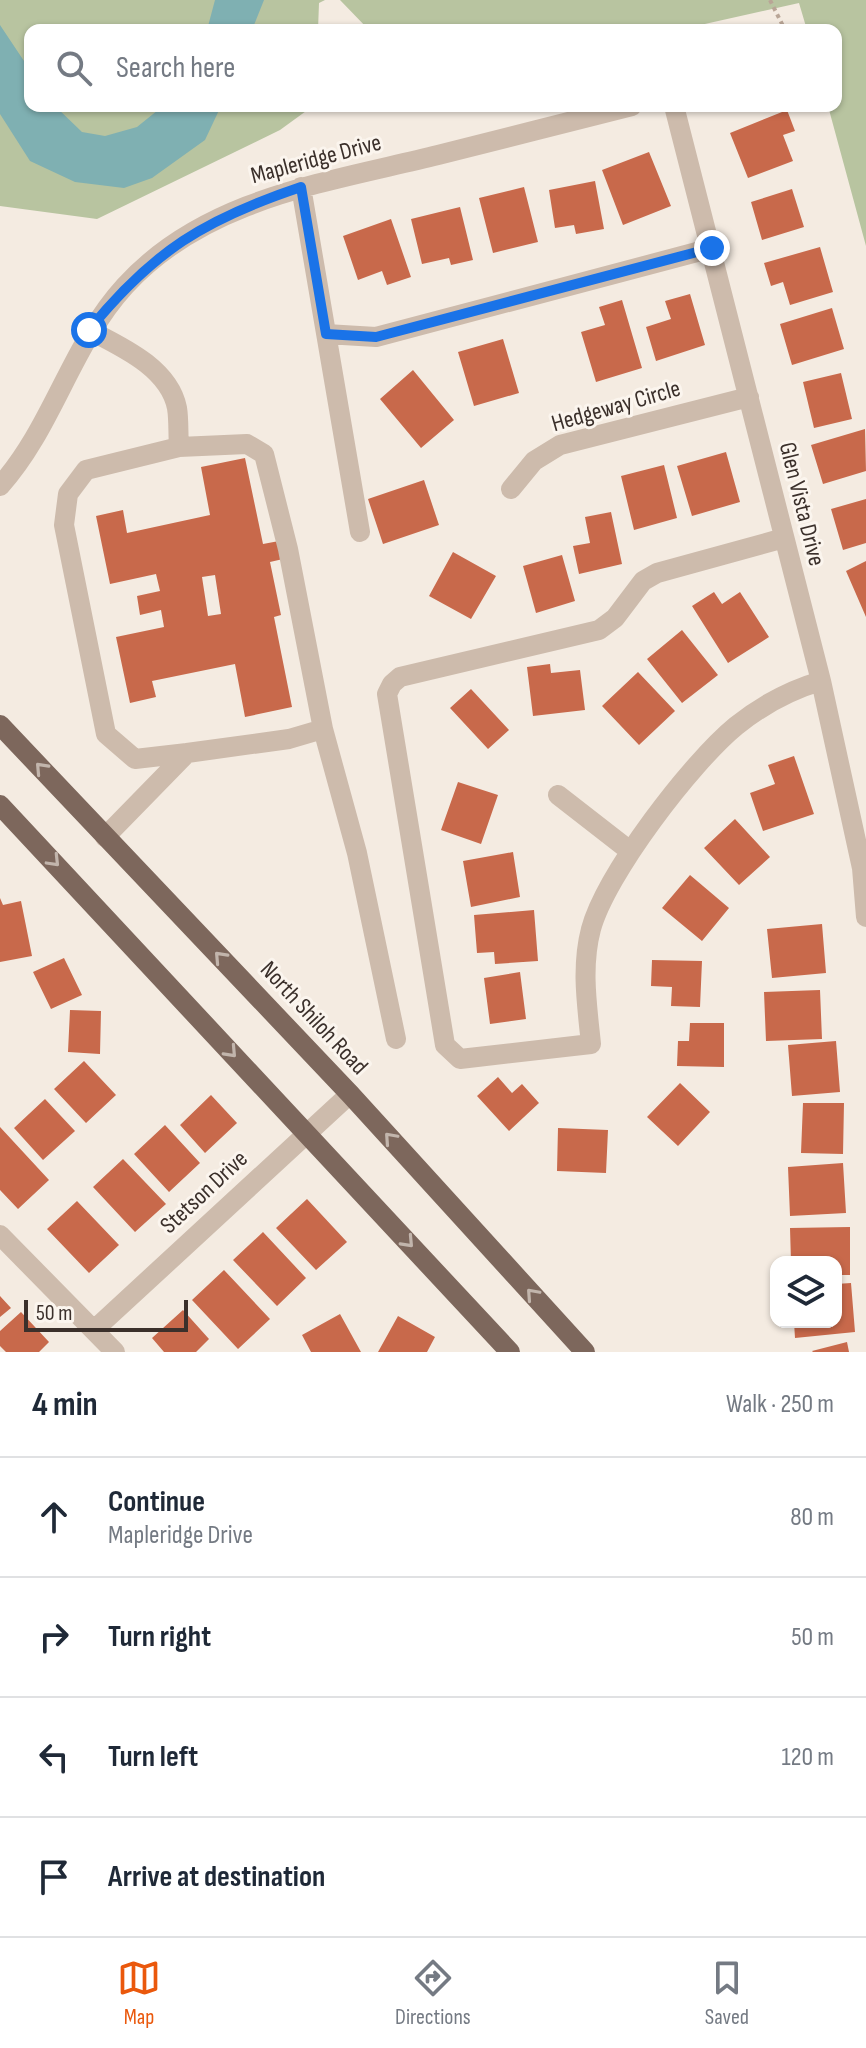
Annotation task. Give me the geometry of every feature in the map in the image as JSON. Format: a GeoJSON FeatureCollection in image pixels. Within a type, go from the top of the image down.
{"type":"FeatureCollection","features":[{"type":"Feature","properties":{"kind":"main road","name":"North Shiloh Road"},"geometry":{"type":"LineString","coordinates":[[0,725],[350,1094],[585,1352]]}},
{"type":"Feature","properties":{"kind":"main road"},"geometry":{"type":"LineString","coordinates":[[0,805],[510,1352]]}},
{"type":"Feature","properties":{"kind":"street","name":"Mapleridge Drive"},"geometry":{"type":"LineString","coordinates":[[0,486],[49,410],[89,330],[126,284],[185,236],[244,206],[301,187],[607,112]]}},
{"type":"Feature","properties":{"kind":"street","name":"Glen Vista Drive"},"geometry":{"type":"LineString","coordinates":[[676,112],[821,681],[862,868],[866,917]]}},
{"type":"Feature","properties":{"kind":"street"},"geometry":{"type":"LineString","coordinates":[[301,187],[360,532]]}},
{"type":"Feature","properties":{"kind":"street"},"geometry":{"type":"LineString","coordinates":[[326,334],[376,337],[712,248]]}},
{"type":"Feature","properties":{"kind":"street"},"geometry":{"type":"LineString","coordinates":[[89,330],[148,365],[165,381],[177,407],[179,447]]}},
{"type":"Feature","properties":{"kind":"street","name":"Hedgeway Circle"},"geometry":{"type":"LineString","coordinates":[[511,489],[534,461],[560,445],[749,397]]}},
{"type":"Feature","properties":{"kind":"street"},"geometry":{"type":"LineString","coordinates":[[323,729],[289,739],[135,759],[106,734],[64,525],[68,494],[86,470],[179,447],[247,444],[264,454],[288,549],[323,729],[357,853],[396,1039]]}},
{"type":"Feature","properties":{"kind":"street"},"geometry":{"type":"LineString","coordinates":[[784,538],[657,573],[643,581],[615,618],[599,630],[400,677],[387,694],[445,1045],[460,1059],[591,1044],[585,983],[592,927],[630,851],[725,736],[789,691],[821,681]]}},
{"type":"Feature","properties":{"kind":"street"},"geometry":{"type":"LineString","coordinates":[[105,837],[187,753]]}},
{"type":"Feature","properties":{"kind":"street"},"geometry":{"type":"LineString","coordinates":[[558,795],[630,851]]}},
{"type":"Feature","properties":{"kind":"street","name":"Stetson Drive"},"geometry":{"type":"LineString","coordinates":[[94,1330],[350,1094]]}},
{"type":"Feature","properties":{"kind":"street"},"geometry":{"type":"LineString","coordinates":[[0,1235],[115,1352]]}},
{"type":"Feature","properties":{"kind":"path"},"geometry":{"type":"LineString","coordinates":[[770,0],[782,24]]}},
{"type":"Feature","properties":{"kind":"green space"},"geometry":{"type":"Polygon","coordinates":[[[0,0],[325,0],[319,3],[318,24],[24,24],[24,112],[305,112],[280,130],[97,219],[0,206],[0,0]]]}},
{"type":"Feature","properties":{"kind":"green space"},"geometry":{"type":"Polygon","coordinates":[[[340,0],[866,0],[866,246],[830,112],[842,112],[842,24],[805,24],[799,3],[705,24],[363,24],[340,0]]]}},
{"type":"Feature","properties":{"kind":"water"},"geometry":{"type":"Polygon","coordinates":[[[215,0],[264,0],[254,24],[209,24],[215,0]]]}},
{"type":"Feature","properties":{"kind":"water"},"geometry":{"type":"Polygon","coordinates":[[[0,25],[24,61],[24,112],[61,112],[82,132],[105,136],[137,127],[156,112],[218,112],[205,140],[152,178],[124,188],[75,182],[30,161],[0,114],[0,25]]]}},
{"type":"Feature","properties":{"kind":"building"},"geometry":{"type":"Polygon","coordinates":[[[788,112],[795,131],[783,135],[793,161],[748,178],[730,133],[788,112]]]}},
{"type":"Feature","properties":{"kind":"building"},"geometry":{"type":"Polygon","coordinates":[[[649,152],[671,206],[623,225],[602,170],[649,152]]]}},
{"type":"Feature","properties":{"kind":"building"},"geometry":{"type":"Polygon","coordinates":[[[595,181],[604,229],[576,234],[574,225],[555,228],[549,190],[595,181]]]}},
{"type":"Feature","properties":{"kind":"building"},"geometry":{"type":"Polygon","coordinates":[[[524,187],[538,242],[493,253],[479,198],[524,187]]]}},
{"type":"Feature","properties":{"kind":"building"},"geometry":{"type":"Polygon","coordinates":[[[792,189],[804,227],[762,240],[751,202],[792,189]]]}},
{"type":"Feature","properties":{"kind":"building"},"geometry":{"type":"Polygon","coordinates":[[[460,207],[473,260],[451,265],[449,258],[422,264],[411,219],[460,207]]]}},
{"type":"Feature","properties":{"kind":"building"},"geometry":{"type":"Polygon","coordinates":[[[391,219],[411,277],[387,285],[382,271],[358,280],[343,236],[391,219]]]}},
{"type":"Feature","properties":{"kind":"building"},"geometry":{"type":"Polygon","coordinates":[[[820,247],[833,292],[790,305],[783,282],[771,286],[764,263],[820,247]]]}},
{"type":"Feature","properties":{"kind":"building"},"geometry":{"type":"Polygon","coordinates":[[[690,294],[705,345],[656,361],[646,327],[671,319],[665,301],[690,294]]]}},
{"type":"Feature","properties":{"kind":"building"},"geometry":{"type":"Polygon","coordinates":[[[622,300],[642,368],[596,382],[581,332],[605,325],[599,307],[622,300]]]}},
{"type":"Feature","properties":{"kind":"building"},"geometry":{"type":"Polygon","coordinates":[[[832,308],[844,349],[792,365],[780,324],[832,308]]]}},
{"type":"Feature","properties":{"kind":"building"},"geometry":{"type":"Polygon","coordinates":[[[503,339],[519,393],[474,406],[458,352],[503,339]]]}},
{"type":"Feature","properties":{"kind":"building"},"geometry":{"type":"Polygon","coordinates":[[[413,370],[454,420],[421,448],[380,399],[413,370]]]}},
{"type":"Feature","properties":{"kind":"building"},"geometry":{"type":"Polygon","coordinates":[[[841,373],[852,419],[814,428],[803,382],[841,373]]]}},
{"type":"Feature","properties":{"kind":"building"},"geometry":{"type":"Polygon","coordinates":[[[865,429],[866,471],[823,484],[811,445],[865,429]]]}},
{"type":"Feature","properties":{"kind":"building"},"geometry":{"type":"Polygon","coordinates":[[[726,452],[740,502],[692,516],[677,466],[726,452]]]}},
{"type":"Feature","properties":{"kind":"building"},"geometry":{"type":"Polygon","coordinates":[[[245,458],[263,544],[279,541],[283,559],[270,562],[281,615],[274,617],[292,707],[245,717],[235,664],[152,681],[156,697],[130,703],[116,637],[164,627],[161,610],[140,615],[137,596],[160,591],[156,574],[110,584],[96,516],[123,510],[127,533],[210,515],[201,467],[245,458]],[[215,575],[202,577],[208,616],[221,614],[215,575]]]}},
{"type":"Feature","properties":{"kind":"building"},"geometry":{"type":"Polygon","coordinates":[[[664,465],[677,518],[634,530],[621,476],[664,465]]]}},
{"type":"Feature","properties":{"kind":"building"},"geometry":{"type":"Polygon","coordinates":[[[424,480],[439,525],[383,544],[368,499],[424,480]]]}},
{"type":"Feature","properties":{"kind":"building"},"geometry":{"type":"Polygon","coordinates":[[[866,499],[866,543],[843,550],[831,509],[866,499]]]}},
{"type":"Feature","properties":{"kind":"building"},"geometry":{"type":"Polygon","coordinates":[[[611,512],[622,564],[579,574],[573,546],[590,543],[585,517],[611,512]]]}},
{"type":"Feature","properties":{"kind":"building"},"geometry":{"type":"Polygon","coordinates":[[[453,552],[496,576],[471,619],[429,596],[453,552]]]}},
{"type":"Feature","properties":{"kind":"building"},"geometry":{"type":"Polygon","coordinates":[[[562,555],[575,601],[536,613],[523,566],[562,555]]]}},
{"type":"Feature","properties":{"kind":"building"},"geometry":{"type":"Polygon","coordinates":[[[866,561],[866,617],[846,571],[866,561]]]}},
{"type":"Feature","properties":{"kind":"building"},"geometry":{"type":"Polygon","coordinates":[[[714,592],[722,604],[740,592],[769,637],[728,663],[692,606],[714,592]]]}},
{"type":"Feature","properties":{"kind":"building"},"geometry":{"type":"Polygon","coordinates":[[[682,630],[718,675],[682,703],[647,659],[682,630]]]}},
{"type":"Feature","properties":{"kind":"building"},"geometry":{"type":"Polygon","coordinates":[[[550,664],[551,673],[580,670],[585,710],[533,716],[527,667],[550,664]]]}},
{"type":"Feature","properties":{"kind":"building"},"geometry":{"type":"Polygon","coordinates":[[[638,672],[675,711],[639,745],[602,706],[638,672]]]}},
{"type":"Feature","properties":{"kind":"building"},"geometry":{"type":"Polygon","coordinates":[[[471,689],[509,730],[488,749],[450,708],[471,689]]]}},
{"type":"Feature","properties":{"kind":"building"},"geometry":{"type":"Polygon","coordinates":[[[794,756],[814,814],[763,831],[750,793],[775,784],[768,765],[794,756]]]}},
{"type":"Feature","properties":{"kind":"building"},"geometry":{"type":"Polygon","coordinates":[[[458,782],[498,795],[481,844],[441,830],[458,782]]]}},
{"type":"Feature","properties":{"kind":"building"},"geometry":{"type":"Polygon","coordinates":[[[735,819],[770,857],[739,885],[704,848],[735,819]]]}},
{"type":"Feature","properties":{"kind":"building"},"geometry":{"type":"Polygon","coordinates":[[[513,852],[520,897],[471,907],[463,861],[513,852]]]}},
{"type":"Feature","properties":{"kind":"building"},"geometry":{"type":"Polygon","coordinates":[[[690,875],[729,908],[702,941],[662,908],[690,875]]]}},
{"type":"Feature","properties":{"kind":"building"},"geometry":{"type":"Polygon","coordinates":[[[0,898],[3,905],[21,901],[32,956],[0,962],[0,898]]]}},
{"type":"Feature","properties":{"kind":"building"},"geometry":{"type":"Polygon","coordinates":[[[534,910],[538,961],[495,964],[494,952],[477,953],[474,915],[534,910]]]}},
{"type":"Feature","properties":{"kind":"building"},"geometry":{"type":"Polygon","coordinates":[[[822,924],[826,973],[772,978],[767,929],[822,924]]]}},
{"type":"Feature","properties":{"kind":"building"},"geometry":{"type":"Polygon","coordinates":[[[64,958],[82,995],[51,1009],[33,972],[64,958]]]}},
{"type":"Feature","properties":{"kind":"building"},"geometry":{"type":"Polygon","coordinates":[[[652,960],[702,961],[700,1007],[671,1006],[672,987],[651,986],[652,960]]]}},
{"type":"Feature","properties":{"kind":"building"},"geometry":{"type":"Polygon","coordinates":[[[520,972],[526,1019],[490,1024],[484,978],[520,972]]]}},
{"type":"Feature","properties":{"kind":"building"},"geometry":{"type":"Polygon","coordinates":[[[820,990],[822,1039],[766,1041],[764,992],[820,990]]]}},
{"type":"Feature","properties":{"kind":"building"},"geometry":{"type":"Polygon","coordinates":[[[70,1010],[101,1011],[100,1054],[68,1052],[70,1010]]]}},
{"type":"Feature","properties":{"kind":"building"},"geometry":{"type":"Polygon","coordinates":[[[690,1023],[724,1023],[724,1067],[677,1066],[678,1041],[689,1041],[690,1023]]]}},
{"type":"Feature","properties":{"kind":"building"},"geometry":{"type":"Polygon","coordinates":[[[836,1041],[840,1092],[792,1096],[788,1045],[836,1041]]]}},
{"type":"Feature","properties":{"kind":"building"},"geometry":{"type":"Polygon","coordinates":[[[84,1061],[116,1095],[86,1123],[54,1089],[84,1061]]]}},
{"type":"Feature","properties":{"kind":"building"},"geometry":{"type":"Polygon","coordinates":[[[498,1077],[512,1093],[522,1084],[539,1103],[509,1131],[477,1096],[498,1077]]]}},
{"type":"Feature","properties":{"kind":"building"},"geometry":{"type":"Polygon","coordinates":[[[680,1083],[710,1112],[678,1146],[647,1117],[680,1083]]]}},
{"type":"Feature","properties":{"kind":"building"},"geometry":{"type":"Polygon","coordinates":[[[211,1095],[237,1123],[205,1153],[180,1125],[211,1095]]]}},
{"type":"Feature","properties":{"kind":"building"},"geometry":{"type":"Polygon","coordinates":[[[45,1099],[75,1131],[43,1160],[14,1128],[45,1099]]]}},
{"type":"Feature","properties":{"kind":"building"},"geometry":{"type":"Polygon","coordinates":[[[803,1103],[844,1103],[843,1154],[801,1153],[803,1103]]]}},
{"type":"Feature","properties":{"kind":"building"},"geometry":{"type":"Polygon","coordinates":[[[165,1125],[200,1163],[169,1192],[134,1154],[165,1125]]]}},
{"type":"Feature","properties":{"kind":"building"},"geometry":{"type":"Polygon","coordinates":[[[0,1127],[49,1180],[18,1209],[0,1190],[0,1127]]]}},
{"type":"Feature","properties":{"kind":"building"},"geometry":{"type":"Polygon","coordinates":[[[558,1128],[608,1130],[606,1173],[557,1171],[558,1128]]]}},
{"type":"Feature","properties":{"kind":"building"},"geometry":{"type":"Polygon","coordinates":[[[123,1159],[166,1204],[135,1232],[93,1187],[123,1159]]]}},
{"type":"Feature","properties":{"kind":"building"},"geometry":{"type":"Polygon","coordinates":[[[843,1163],[846,1213],[790,1216],[788,1167],[843,1163]]]}},
{"type":"Feature","properties":{"kind":"building"},"geometry":{"type":"Polygon","coordinates":[[[307,1199],[347,1242],[316,1270],[276,1228],[307,1199]]]}},
{"type":"Feature","properties":{"kind":"building"},"geometry":{"type":"Polygon","coordinates":[[[77,1201],[119,1245],[89,1273],[47,1229],[77,1201]]]}},
{"type":"Feature","properties":{"kind":"building"},"geometry":{"type":"Polygon","coordinates":[[[850,1227],[850,1275],[842,1275],[842,1256],[791,1256],[790,1228],[850,1227]]]}},
{"type":"Feature","properties":{"kind":"building"},"geometry":{"type":"Polygon","coordinates":[[[263,1232],[306,1278],[277,1306],[233,1260],[263,1232]]]}},
{"type":"Feature","properties":{"kind":"building"},"geometry":{"type":"Polygon","coordinates":[[[224,1270],[270,1319],[238,1349],[192,1300],[224,1270]]]}},
{"type":"Feature","properties":{"kind":"building"},"geometry":{"type":"Polygon","coordinates":[[[851,1283],[855,1332],[795,1338],[794,1328],[842,1328],[842,1284],[851,1283]]]}},
{"type":"Feature","properties":{"kind":"building"},"geometry":{"type":"Polygon","coordinates":[[[0,1296],[11,1308],[0,1317],[0,1296]]]}},
{"type":"Feature","properties":{"kind":"building"},"geometry":{"type":"Polygon","coordinates":[[[183,1310],[209,1339],[196,1352],[164,1352],[152,1338],[183,1310]]]}},
{"type":"Feature","properties":{"kind":"building"},"geometry":{"type":"Polygon","coordinates":[[[21,1312],[49,1342],[39,1352],[6,1352],[0,1346],[0,1331],[21,1312]]]}},
{"type":"Feature","properties":{"kind":"building"},"geometry":{"type":"Polygon","coordinates":[[[340,1314],[361,1352],[311,1352],[302,1335],[340,1314]]]}},
{"type":"Feature","properties":{"kind":"building"},"geometry":{"type":"Polygon","coordinates":[[[398,1316],[435,1337],[427,1352],[378,1352],[398,1316]]]}},
{"type":"Feature","properties":{"kind":"building"},"geometry":{"type":"Polygon","coordinates":[[[847,1342],[849,1352],[812,1351],[847,1342]]]}},
{"type":"Feature","properties":{"kind":"route"},"geometry":{"type":"LineString","coordinates":[[89,330],[126,284],[185,236],[244,206],[301,187],[326,334],[376,337],[712,248]]}}]}
